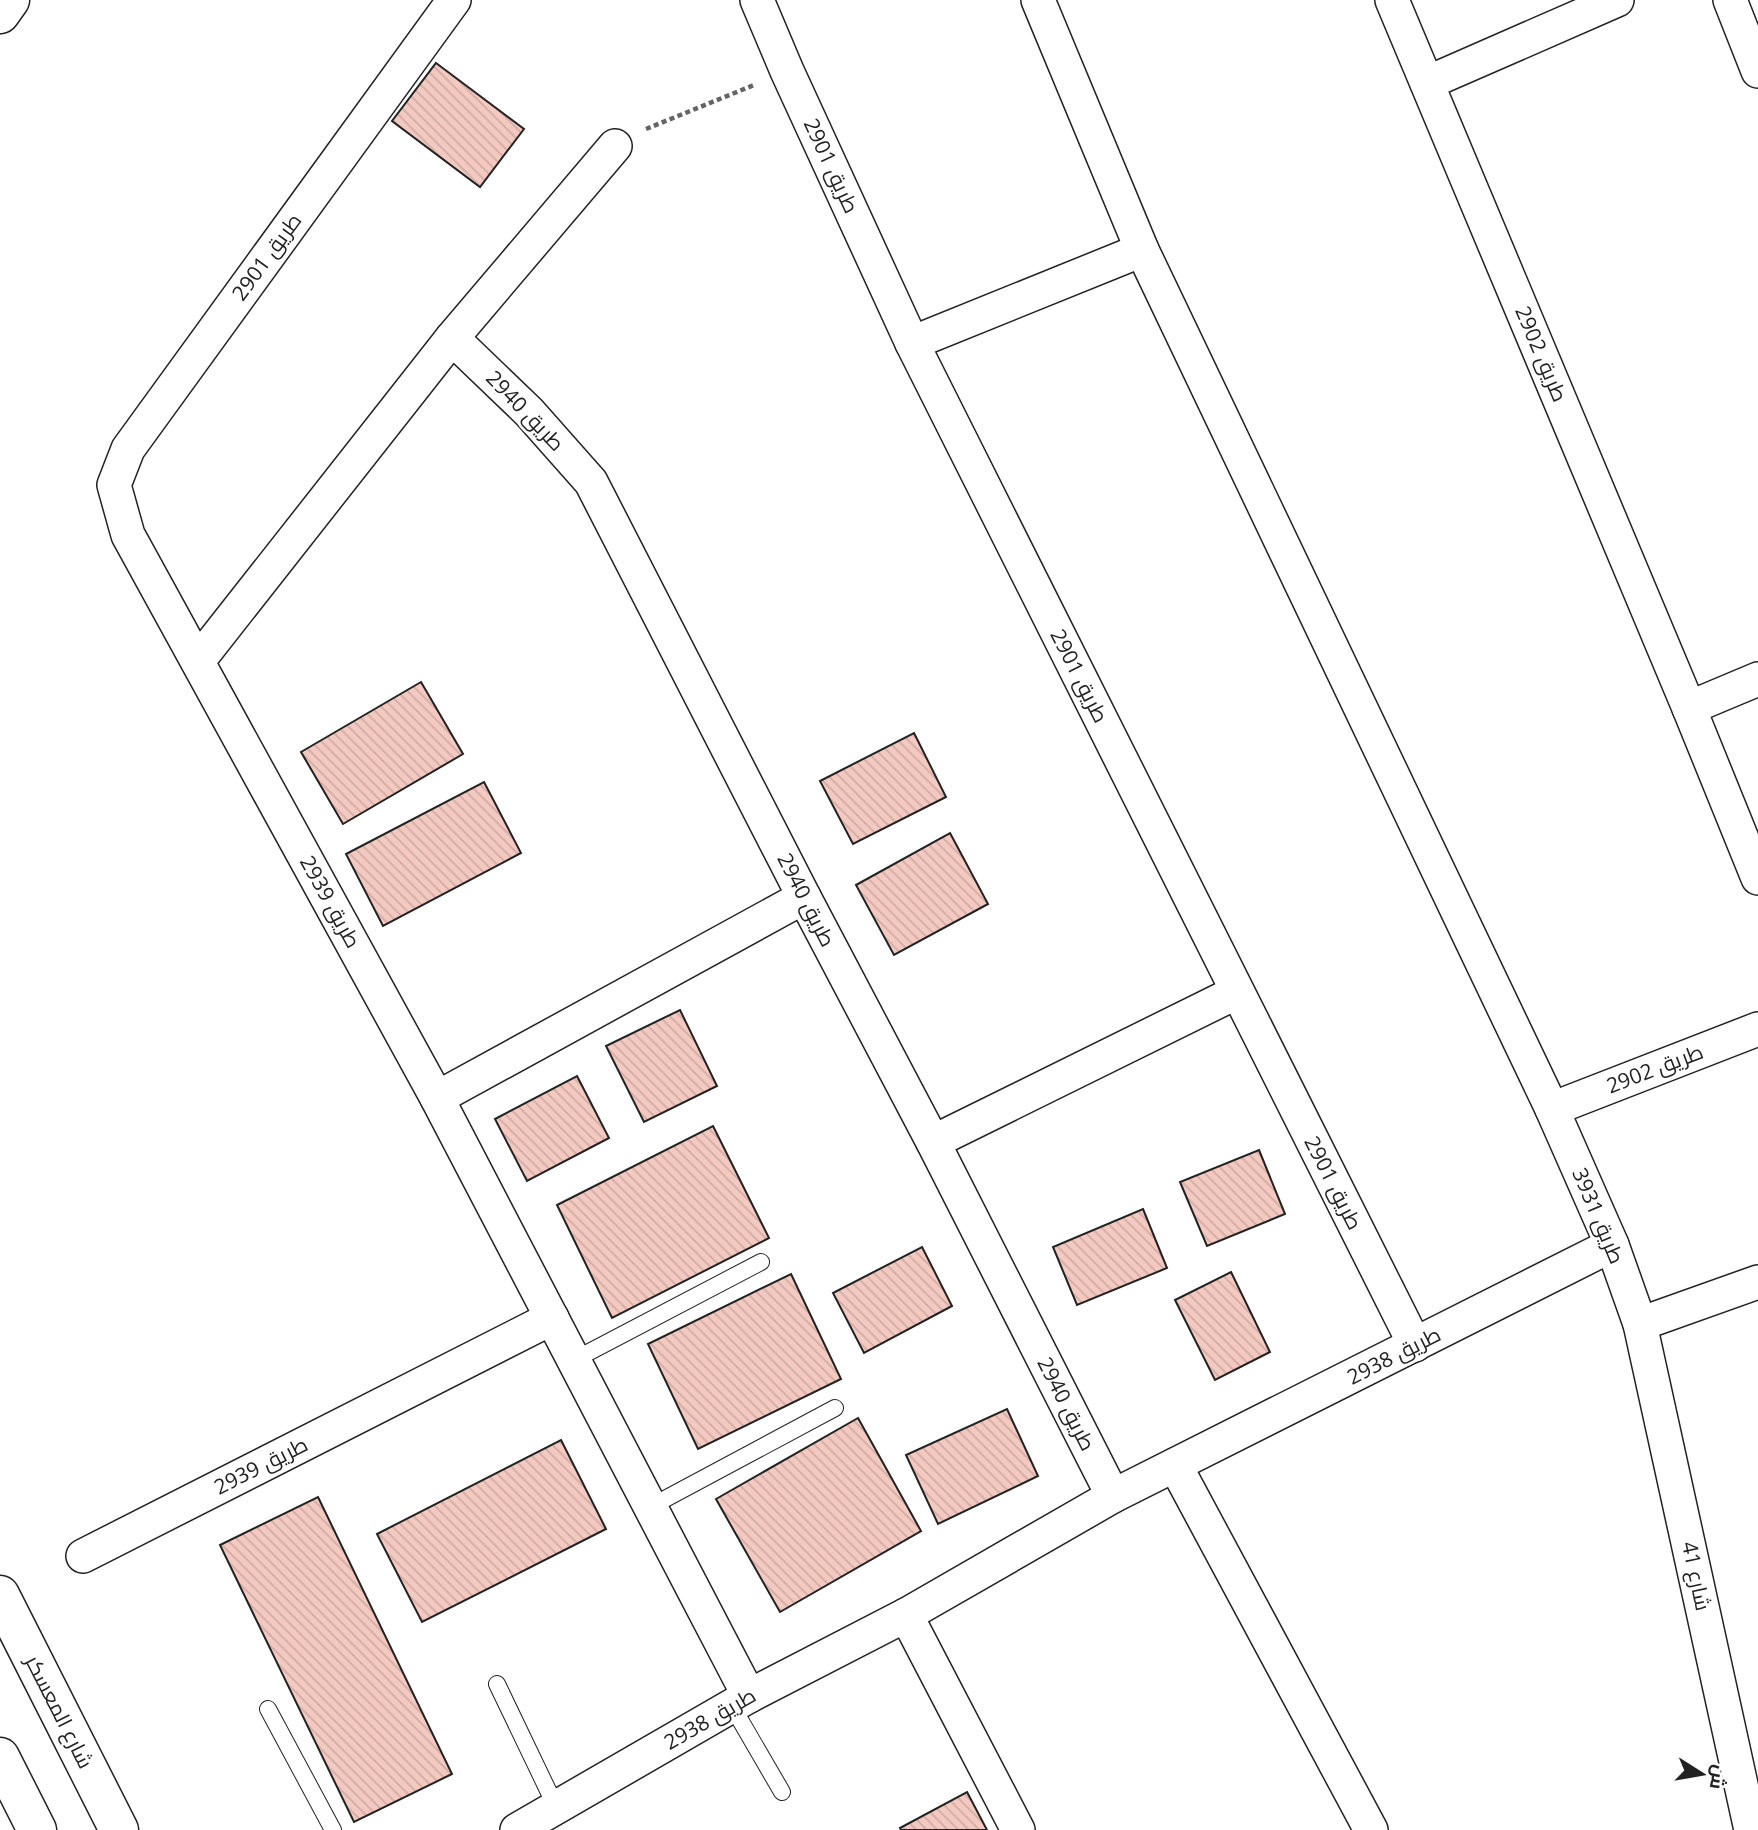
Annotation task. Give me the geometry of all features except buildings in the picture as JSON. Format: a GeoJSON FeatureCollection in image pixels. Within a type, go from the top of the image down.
{"type":"FeatureCollection","features":[{"type":"Feature","properties":{"kind":"main road"},"geometry":{"type":"LineString","coordinates":[[0,14],[10,0]]}},
{"type":"Feature","properties":{"kind":"main road","name":"شارع المعسكر"},"geometry":{"type":"LineString","coordinates":[[0,1595],[119,1830]]}},
{"type":"Feature","properties":{"kind":"main road"},"geometry":{"type":"LineString","coordinates":[[0,1757],[37,1830]]}},
{"type":"Feature","properties":{"kind":"street","name":"طريق 2901"},"geometry":{"type":"LineString","coordinates":[[114,485],[128,449],[454,0]]}},
{"type":"Feature","properties":{"kind":"street","name":"طريق 2901"},"geometry":{"type":"LineString","coordinates":[[757,0],[912,343],[1415,1345]]}},
{"type":"Feature","properties":{"kind":"street"},"geometry":{"type":"LineString","coordinates":[[1038,0],[1142,250],[1552,1109]]}},
{"type":"Feature","properties":{"kind":"street","name":"طريق 2902"},"geometry":{"type":"LineString","coordinates":[[1392,0],[1758,878]]}},
{"type":"Feature","properties":{"kind":"street"},"geometry":{"type":"LineString","coordinates":[[1427,83],[1617,0]]}},
{"type":"Feature","properties":{"kind":"street"},"geometry":{"type":"LineString","coordinates":[[1730,0],[1758,71]]}},
{"type":"Feature","properties":{"kind":"street"},"geometry":{"type":"LineString","coordinates":[[198,661],[452,338],[615,146]]}},
{"type":"Feature","properties":{"kind":"street"},"geometry":{"type":"LineString","coordinates":[[912,343],[1142,250]]}},
{"type":"Feature","properties":{"kind":"street","name":"طريق 2940"},"geometry":{"type":"LineString","coordinates":[[452,338],[529,412],[591,482],[1113,1496]]}},
{"type":"Feature","properties":{"kind":"street","name":"طريق 2939"},"geometry":{"type":"LineString","coordinates":[[114,485],[128,535],[437,1098],[650,1507],[740,1701]]}},
{"type":"Feature","properties":{"kind":"street"},"geometry":{"type":"LineString","coordinates":[[1689,708],[1758,679]]}},
{"type":"Feature","properties":{"kind":"street"},"geometry":{"type":"LineString","coordinates":[[437,1098],[804,897]]}},
{"type":"Feature","properties":{"kind":"street"},"geometry":{"type":"LineString","coordinates":[[933,1142],[1237,992]]}},
{"type":"Feature","properties":{"kind":"street","name":"طريق 2902"},"geometry":{"type":"LineString","coordinates":[[1552,1109],[1758,1029]]}},
{"type":"Feature","properties":{"kind":"street","name":"طريق 3931"},"geometry":{"type":"LineString","coordinates":[[1552,1109],[1612,1245],[1640,1324]]}},
{"type":"Feature","properties":{"kind":"street","name":"طريق 2938"},"geometry":{"type":"LineString","coordinates":[[517,1830],[740,1701],[906,1615],[1113,1496],[1612,1245]]}},
{"type":"Feature","properties":{"kind":"street"},"geometry":{"type":"LineString","coordinates":[[1640,1324],[1758,1282]]}},
{"type":"Feature","properties":{"kind":"street","name":"طريق 2939"},"geometry":{"type":"LineString","coordinates":[[83,1556],[552,1318]]}},
{"type":"Feature","properties":{"kind":"street","name":"شارع 41"},"geometry":{"type":"LineString","coordinates":[[1640,1324],[1749,1829]]}},
{"type":"Feature","properties":{"kind":"street"},"geometry":{"type":"LineString","coordinates":[[1175,1465],[1371,1830]]}},
{"type":"Feature","properties":{"kind":"street"},"geometry":{"type":"LineString","coordinates":[[906,1615],[1018,1830]]}},
{"type":"Feature","properties":{"kind":"lane"},"geometry":{"type":"LineString","coordinates":[[574,1360],[761,1262]]}},
{"type":"Feature","properties":{"kind":"lane"},"geometry":{"type":"LineString","coordinates":[[650,1507],[835,1408]]}},
{"type":"Feature","properties":{"kind":"lane"},"geometry":{"type":"LineString","coordinates":[[497,1684],[556,1807]]}},
{"type":"Feature","properties":{"kind":"lane"},"geometry":{"type":"LineString","coordinates":[[740,1701],[782,1792]]}},
{"type":"Feature","properties":{"kind":"lane"},"geometry":{"type":"LineString","coordinates":[[268,1709],[333,1830]]}},
{"type":"Feature","properties":{"kind":"path"},"geometry":{"type":"LineString","coordinates":[[615,146],[634,134],[787,71]]}}]}
